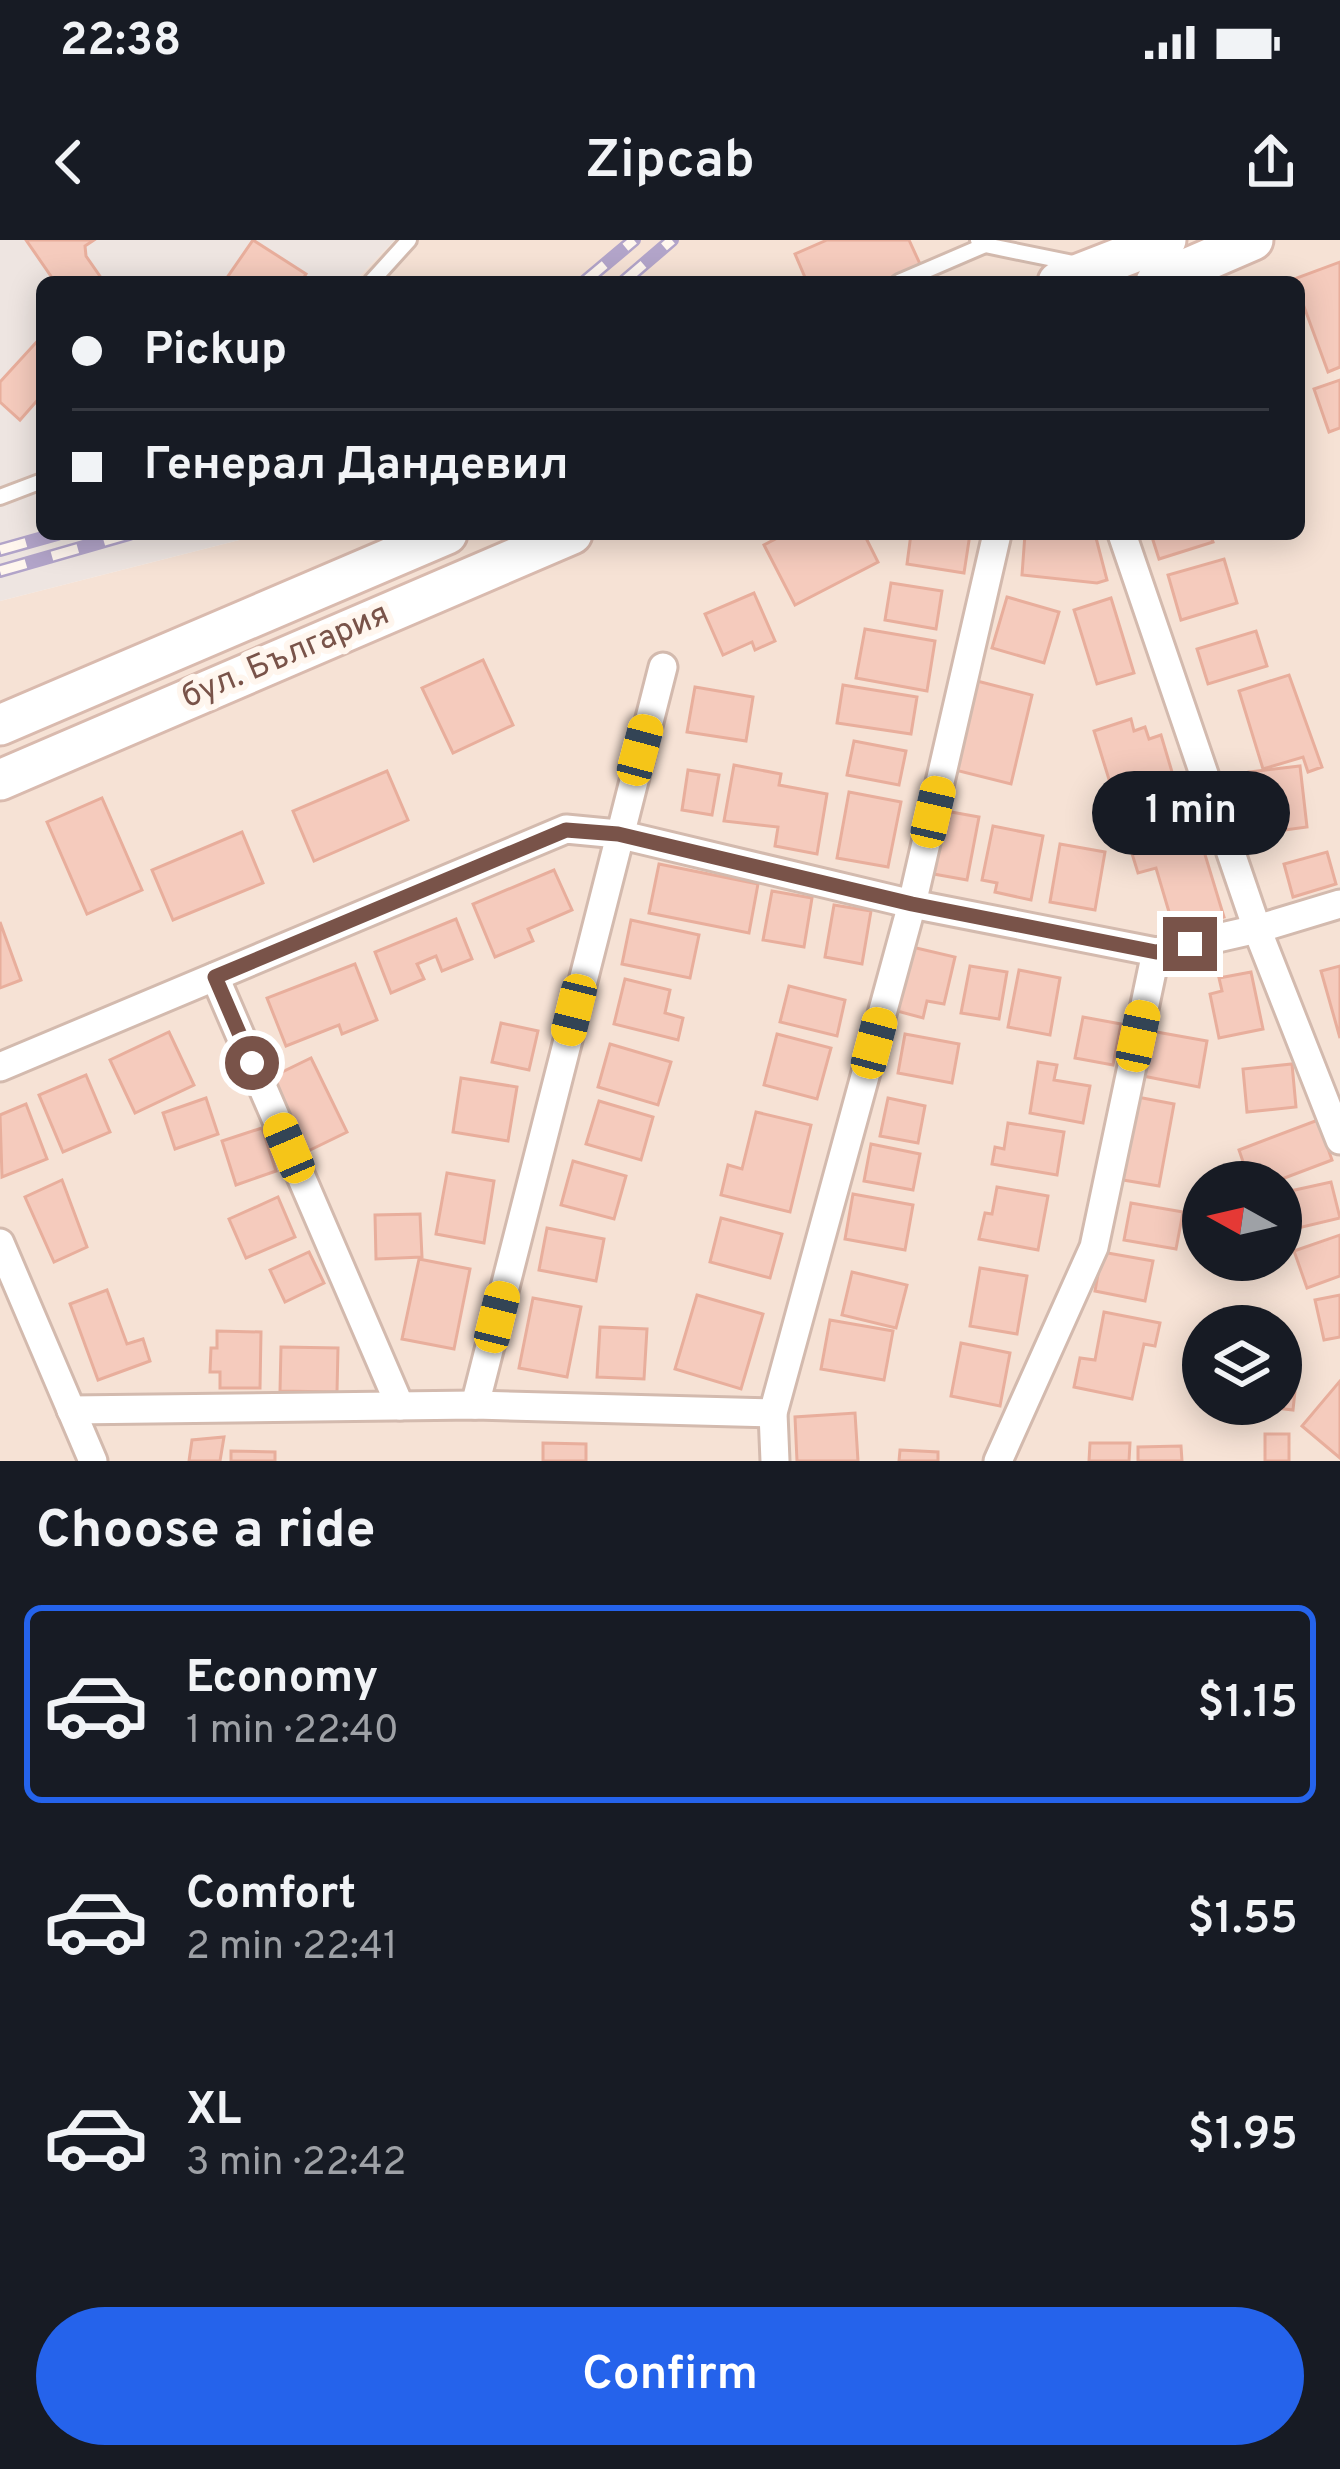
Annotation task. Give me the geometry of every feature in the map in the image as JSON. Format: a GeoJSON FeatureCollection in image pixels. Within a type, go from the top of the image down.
{"type":"FeatureCollection","features":[{"type":"Feature","properties":{"kind":"main road"},"geometry":{"type":"LineString","coordinates":[[1077,276],[1166,240]]}},
{"type":"Feature","properties":{"kind":"main road"},"geometry":{"type":"LineString","coordinates":[[1170,276],[1253,240]]}},
{"type":"Feature","properties":{"kind":"main road","name":"бул. България"},"geometry":{"type":"LineString","coordinates":[[0,725],[433,540]]}},
{"type":"Feature","properties":{"kind":"main road","name":"бул. България"},"geometry":{"type":"LineString","coordinates":[[0,780],[558,540]]}},
{"type":"Feature","properties":{"kind":"street"},"geometry":{"type":"LineString","coordinates":[[775,1461],[773,1413],[912,904],[996,540]]}},
{"type":"Feature","properties":{"kind":"street"},"geometry":{"type":"LineString","coordinates":[[1124,540],[1257,929],[1340,1141]]}},
{"type":"Feature","properties":{"kind":"street"},"geometry":{"type":"LineString","coordinates":[[475,1405],[662,667]]}},
{"type":"Feature","properties":{"kind":"street"},"geometry":{"type":"LineString","coordinates":[[0,1067],[566,830],[618,834],[912,904],[1156,952],[1340,904]]}},
{"type":"Feature","properties":{"kind":"street"},"geometry":{"type":"LineString","coordinates":[[998,1461],[1094,1247],[1156,952]]}},
{"type":"Feature","properties":{"kind":"street"},"geometry":{"type":"LineString","coordinates":[[215,977],[400,1406]]}},
{"type":"Feature","properties":{"kind":"street"},"geometry":{"type":"LineString","coordinates":[[0,1243],[93,1461]]}},
{"type":"Feature","properties":{"kind":"street"},"geometry":{"type":"LineString","coordinates":[[71,1410],[475,1405],[773,1413]]}},
{"type":"Feature","properties":{"kind":"lane"},"geometry":{"type":"LineString","coordinates":[[376,276],[409,240]]}},
{"type":"Feature","properties":{"kind":"lane"},"geometry":{"type":"LineString","coordinates":[[911,276],[982,242],[1099,269]]}},
{"type":"Feature","properties":{"kind":"lane"},"geometry":{"type":"LineString","coordinates":[[0,497],[36,483]]}},
{"type":"Feature","properties":{"kind":"shaded area"},"geometry":{"type":"Polygon","coordinates":[[[0,240],[395,240],[360,276],[36,276],[36,540],[239,540],[0,601],[0,240]]]}},
{"type":"Feature","properties":{"kind":"shaded area"},"geometry":{"type":"Polygon","coordinates":[[[395,240],[1340,240],[1340,1461],[0,1461],[0,601],[239,540],[1305,540],[1305,276],[360,276],[395,240]]]}},
{"type":"Feature","properties":{"kind":"building"},"geometry":{"type":"Polygon","coordinates":[[[26,240],[94,240],[85,246],[86,256],[100,276],[51,276],[26,240]]]}},
{"type":"Feature","properties":{"kind":"building"},"geometry":{"type":"Polygon","coordinates":[[[253,240],[306,274],[305,276],[228,276],[253,240]]]}},
{"type":"Feature","properties":{"kind":"building"},"geometry":{"type":"Polygon","coordinates":[[[827,240],[909,240],[920,264],[894,276],[804,276],[795,254],[827,240]]]}},
{"type":"Feature","properties":{"kind":"building"},"geometry":{"type":"Polygon","coordinates":[[[1340,262],[1340,367],[1328,372],[1305,309],[1302,276],[1340,262]]]}},
{"type":"Feature","properties":{"kind":"building"},"geometry":{"type":"Polygon","coordinates":[[[36,343],[36,402],[20,420],[0,402],[0,382],[36,343]]]}},
{"type":"Feature","properties":{"kind":"building"},"geometry":{"type":"Polygon","coordinates":[[[1340,380],[1340,428],[1329,432],[1314,389],[1340,380]]]}},
{"type":"Feature","properties":{"kind":"building"},"geometry":{"type":"Polygon","coordinates":[[[774,540],[867,540],[878,562],[795,605],[764,545],[774,540]]]}},
{"type":"Feature","properties":{"kind":"building"},"geometry":{"type":"Polygon","coordinates":[[[910,540],[969,540],[964,573],[907,564],[910,540]]]}},
{"type":"Feature","properties":{"kind":"building"},"geometry":{"type":"Polygon","coordinates":[[[1025,540],[1097,540],[1107,580],[1097,583],[1022,575],[1025,540]]]}},
{"type":"Feature","properties":{"kind":"building"},"geometry":{"type":"Polygon","coordinates":[[[1153,540],[1213,542],[1159,559],[1153,540]]]}},
{"type":"Feature","properties":{"kind":"building"},"geometry":{"type":"Polygon","coordinates":[[[1224,559],[1237,603],[1181,620],[1168,575],[1224,559]]]}},
{"type":"Feature","properties":{"kind":"building"},"geometry":{"type":"Polygon","coordinates":[[[891,583],[942,591],[936,629],[885,620],[891,583]]]}},
{"type":"Feature","properties":{"kind":"building"},"geometry":{"type":"Polygon","coordinates":[[[754,593],[775,641],[755,650],[752,642],[723,655],[705,614],[754,593]]]}},
{"type":"Feature","properties":{"kind":"building"},"geometry":{"type":"Polygon","coordinates":[[[1007,597],[1059,612],[1044,663],[992,648],[1007,597]]]}},
{"type":"Feature","properties":{"kind":"building"},"geometry":{"type":"Polygon","coordinates":[[[1111,598],[1134,673],[1097,684],[1074,610],[1111,598]]]}},
{"type":"Feature","properties":{"kind":"building"},"geometry":{"type":"Polygon","coordinates":[[[865,629],[935,641],[927,691],[856,678],[865,629]]]}},
{"type":"Feature","properties":{"kind":"building"},"geometry":{"type":"Polygon","coordinates":[[[1256,631],[1267,666],[1208,684],[1197,649],[1256,631]]]}},
{"type":"Feature","properties":{"kind":"building"},"geometry":{"type":"Polygon","coordinates":[[[483,660],[513,725],[453,753],[422,688],[483,660]]]}},
{"type":"Feature","properties":{"kind":"building"},"geometry":{"type":"Polygon","coordinates":[[[1289,675],[1322,767],[1308,772],[1303,757],[1263,769],[1239,691],[1289,675]]]}},
{"type":"Feature","properties":{"kind":"building"},"geometry":{"type":"Polygon","coordinates":[[[977,681],[1032,695],[1011,784],[955,770],[977,681]]]}},
{"type":"Feature","properties":{"kind":"building"},"geometry":{"type":"Polygon","coordinates":[[[843,685],[917,697],[911,734],[837,723],[843,685]]]}},
{"type":"Feature","properties":{"kind":"building"},"geometry":{"type":"Polygon","coordinates":[[[695,687],[753,697],[746,741],[687,732],[695,687]]]}},
{"type":"Feature","properties":{"kind":"building"},"geometry":{"type":"Polygon","coordinates":[[[1131,719],[1134,731],[1145,727],[1149,739],[1161,735],[1175,782],[1182,779],[1224,917],[1194,926],[1191,916],[1172,922],[1156,868],[1138,873],[1094,731],[1131,719]]]}},
{"type":"Feature","properties":{"kind":"building"},"geometry":{"type":"Polygon","coordinates":[[[854,741],[906,751],[899,785],[847,775],[854,741]]]}},
{"type":"Feature","properties":{"kind":"building"},"geometry":{"type":"Polygon","coordinates":[[[734,765],[781,774],[779,785],[827,794],[817,854],[775,846],[778,827],[724,821],[734,765]]]}},
{"type":"Feature","properties":{"kind":"building"},"geometry":{"type":"Polygon","coordinates":[[[1300,766],[1307,827],[1256,834],[1249,772],[1300,766]]]}},
{"type":"Feature","properties":{"kind":"building"},"geometry":{"type":"Polygon","coordinates":[[[688,770],[719,775],[712,815],[682,810],[688,770]]]}},
{"type":"Feature","properties":{"kind":"building"},"geometry":{"type":"Polygon","coordinates":[[[387,771],[408,820],[314,861],[293,811],[387,771]]]}},
{"type":"Feature","properties":{"kind":"building"},"geometry":{"type":"Polygon","coordinates":[[[849,792],[901,802],[888,867],[837,858],[849,792]]]}},
{"type":"Feature","properties":{"kind":"building"},"geometry":{"type":"Polygon","coordinates":[[[102,798],[142,890],[87,914],[47,822],[102,798]]]}},
{"type":"Feature","properties":{"kind":"building"},"geometry":{"type":"Polygon","coordinates":[[[940,810],[979,817],[967,880],[928,873],[940,810]]]}},
{"type":"Feature","properties":{"kind":"building"},"geometry":{"type":"Polygon","coordinates":[[[993,826],[1043,836],[1031,900],[995,892],[997,883],[982,880],[993,826]]]}},
{"type":"Feature","properties":{"kind":"building"},"geometry":{"type":"Polygon","coordinates":[[[242,832],[263,883],[173,920],[152,870],[242,832]]]}},
{"type":"Feature","properties":{"kind":"building"},"geometry":{"type":"Polygon","coordinates":[[[1060,844],[1105,852],[1095,910],[1050,902],[1060,844]]]}},
{"type":"Feature","properties":{"kind":"building"},"geometry":{"type":"Polygon","coordinates":[[[1327,852],[1336,884],[1293,897],[1284,864],[1327,852]]]}},
{"type":"Feature","properties":{"kind":"building"},"geometry":{"type":"Polygon","coordinates":[[[659,864],[758,884],[749,933],[649,913],[659,864]]]}},
{"type":"Feature","properties":{"kind":"building"},"geometry":{"type":"Polygon","coordinates":[[[554,870],[572,910],[528,929],[533,941],[495,957],[473,904],[554,870]]]}},
{"type":"Feature","properties":{"kind":"building"},"geometry":{"type":"Polygon","coordinates":[[[772,891],[812,898],[804,947],[763,940],[772,891]]]}},
{"type":"Feature","properties":{"kind":"building"},"geometry":{"type":"Polygon","coordinates":[[[834,905],[871,911],[862,964],[825,957],[834,905]]]}},
{"type":"Feature","properties":{"kind":"building"},"geometry":{"type":"Polygon","coordinates":[[[456,919],[472,959],[442,971],[436,956],[417,964],[424,979],[391,993],[375,952],[456,919]]]}},
{"type":"Feature","properties":{"kind":"building"},"geometry":{"type":"Polygon","coordinates":[[[631,920],[699,935],[690,978],[622,964],[631,920]]]}},
{"type":"Feature","properties":{"kind":"building"},"geometry":{"type":"Polygon","coordinates":[[[0,922],[21,980],[0,988],[0,922]]]}},
{"type":"Feature","properties":{"kind":"building"},"geometry":{"type":"Polygon","coordinates":[[[912,947],[955,957],[944,1004],[927,1001],[923,1018],[897,1011],[912,947]]]}},
{"type":"Feature","properties":{"kind":"building"},"geometry":{"type":"Polygon","coordinates":[[[355,964],[377,1020],[342,1034],[339,1025],[286,1046],[267,998],[355,964]]]}},
{"type":"Feature","properties":{"kind":"building"},"geometry":{"type":"Polygon","coordinates":[[[970,966],[1007,972],[999,1019],[961,1013],[970,966]]]}},
{"type":"Feature","properties":{"kind":"building"},"geometry":{"type":"Polygon","coordinates":[[[1340,966],[1340,1038],[1321,971],[1340,966]]]}},
{"type":"Feature","properties":{"kind":"building"},"geometry":{"type":"Polygon","coordinates":[[[1019,970],[1060,978],[1050,1035],[1008,1027],[1019,970]]]}},
{"type":"Feature","properties":{"kind":"building"},"geometry":{"type":"Polygon","coordinates":[[[1251,972],[1263,1029],[1219,1038],[1210,994],[1222,991],[1219,978],[1251,972]]]}},
{"type":"Feature","properties":{"kind":"building"},"geometry":{"type":"Polygon","coordinates":[[[625,979],[670,990],[665,1013],[683,1018],[678,1040],[614,1024],[625,979]]]}},
{"type":"Feature","properties":{"kind":"building"},"geometry":{"type":"Polygon","coordinates":[[[789,986],[845,1000],[837,1036],[780,1022],[789,986]]]}},
{"type":"Feature","properties":{"kind":"building"},"geometry":{"type":"Polygon","coordinates":[[[1083,1017],[1121,1024],[1113,1065],[1075,1058],[1083,1017]]]}},
{"type":"Feature","properties":{"kind":"building"},"geometry":{"type":"Polygon","coordinates":[[[501,1023],[538,1031],[529,1070],[492,1062],[501,1023]]]}},
{"type":"Feature","properties":{"kind":"building"},"geometry":{"type":"Polygon","coordinates":[[[1151,1031],[1207,1041],[1199,1087],[1143,1076],[1151,1031]]]}},
{"type":"Feature","properties":{"kind":"building"},"geometry":{"type":"Polygon","coordinates":[[[169,1032],[194,1085],[135,1113],[110,1060],[169,1032]]]}},
{"type":"Feature","properties":{"kind":"building"},"geometry":{"type":"Polygon","coordinates":[[[777,1034],[831,1048],[817,1099],[764,1085],[777,1034]]]}},
{"type":"Feature","properties":{"kind":"building"},"geometry":{"type":"Polygon","coordinates":[[[905,1034],[959,1044],[952,1083],[898,1073],[905,1034]]]}},
{"type":"Feature","properties":{"kind":"building"},"geometry":{"type":"Polygon","coordinates":[[[610,1044],[671,1062],[658,1105],[598,1087],[610,1044]]]}},
{"type":"Feature","properties":{"kind":"building"},"geometry":{"type":"Polygon","coordinates":[[[311,1058],[347,1132],[308,1151],[272,1077],[311,1058]]]}},
{"type":"Feature","properties":{"kind":"building"},"geometry":{"type":"Polygon","coordinates":[[[1038,1062],[1057,1065],[1054,1080],[1090,1086],[1083,1123],[1030,1113],[1038,1062]]]}},
{"type":"Feature","properties":{"kind":"building"},"geometry":{"type":"Polygon","coordinates":[[[1292,1064],[1296,1107],[1247,1112],[1243,1069],[1292,1064]]]}},
{"type":"Feature","properties":{"kind":"building"},"geometry":{"type":"Polygon","coordinates":[[[86,1075],[110,1132],[63,1152],[39,1095],[86,1075]]]}},
{"type":"Feature","properties":{"kind":"building"},"geometry":{"type":"Polygon","coordinates":[[[461,1078],[517,1087],[508,1141],[453,1132],[461,1078]]]}},
{"type":"Feature","properties":{"kind":"building"},"geometry":{"type":"Polygon","coordinates":[[[1132,1096],[1174,1104],[1159,1186],[1117,1179],[1132,1096]]]}},
{"type":"Feature","properties":{"kind":"building"},"geometry":{"type":"Polygon","coordinates":[[[206,1098],[218,1134],[175,1149],[163,1113],[206,1098]]]}},
{"type":"Feature","properties":{"kind":"building"},"geometry":{"type":"Polygon","coordinates":[[[888,1098],[925,1106],[918,1143],[880,1136],[888,1098]]]}},
{"type":"Feature","properties":{"kind":"building"},"geometry":{"type":"Polygon","coordinates":[[[599,1101],[653,1117],[641,1160],[586,1144],[599,1101]]]}},
{"type":"Feature","properties":{"kind":"building"},"geometry":{"type":"Polygon","coordinates":[[[26,1104],[47,1159],[2,1177],[0,1115],[26,1104]]]}},
{"type":"Feature","properties":{"kind":"building"},"geometry":{"type":"Polygon","coordinates":[[[756,1112],[811,1125],[790,1212],[721,1195],[728,1165],[742,1169],[756,1112]]]}},
{"type":"Feature","properties":{"kind":"building"},"geometry":{"type":"Polygon","coordinates":[[[1318,1120],[1332,1160],[1302,1171],[1302,1161],[1243,1161],[1239,1150],[1318,1120]]]}},
{"type":"Feature","properties":{"kind":"building"},"geometry":{"type":"Polygon","coordinates":[[[1008,1123],[1064,1132],[1057,1175],[992,1164],[995,1147],[1004,1149],[1008,1123]]]}},
{"type":"Feature","properties":{"kind":"building"},"geometry":{"type":"Polygon","coordinates":[[[262,1128],[276,1171],[236,1185],[222,1141],[262,1128]]]}},
{"type":"Feature","properties":{"kind":"building"},"geometry":{"type":"Polygon","coordinates":[[[871,1144],[920,1154],[913,1190],[864,1181],[871,1144]]]}},
{"type":"Feature","properties":{"kind":"building"},"geometry":{"type":"Polygon","coordinates":[[[573,1161],[626,1176],[614,1219],[561,1205],[573,1161]]]}},
{"type":"Feature","properties":{"kind":"building"},"geometry":{"type":"Polygon","coordinates":[[[447,1173],[494,1181],[484,1243],[436,1234],[447,1173]]]}},
{"type":"Feature","properties":{"kind":"building"},"geometry":{"type":"Polygon","coordinates":[[[62,1180],[87,1247],[54,1262],[25,1197],[62,1180]]]}},
{"type":"Feature","properties":{"kind":"building"},"geometry":{"type":"Polygon","coordinates":[[[1331,1182],[1340,1218],[1302,1227],[1302,1188],[1331,1182]]]}},
{"type":"Feature","properties":{"kind":"building"},"geometry":{"type":"Polygon","coordinates":[[[997,1187],[1048,1196],[1038,1250],[979,1239],[985,1213],[992,1214],[997,1187]]]}},
{"type":"Feature","properties":{"kind":"building"},"geometry":{"type":"Polygon","coordinates":[[[853,1194],[913,1205],[905,1250],[845,1239],[853,1194]]]}},
{"type":"Feature","properties":{"kind":"building"},"geometry":{"type":"Polygon","coordinates":[[[278,1197],[295,1237],[246,1258],[229,1219],[278,1197]]]}},
{"type":"Feature","properties":{"kind":"building"},"geometry":{"type":"Polygon","coordinates":[[[1131,1203],[1182,1212],[1176,1249],[1124,1240],[1131,1203]]]}},
{"type":"Feature","properties":{"kind":"building"},"geometry":{"type":"Polygon","coordinates":[[[420,1214],[422,1257],[376,1259],[375,1215],[420,1214]]]}},
{"type":"Feature","properties":{"kind":"building"},"geometry":{"type":"Polygon","coordinates":[[[721,1218],[782,1234],[770,1278],[710,1262],[721,1218]]]}},
{"type":"Feature","properties":{"kind":"building"},"geometry":{"type":"Polygon","coordinates":[[[547,1228],[604,1239],[596,1281],[539,1270],[547,1228]]]}},
{"type":"Feature","properties":{"kind":"building"},"geometry":{"type":"Polygon","coordinates":[[[1340,1235],[1340,1276],[1307,1288],[1302,1248],[1340,1235]]]}},
{"type":"Feature","properties":{"kind":"building"},"geometry":{"type":"Polygon","coordinates":[[[309,1252],[324,1283],[285,1302],[270,1270],[309,1252]]]}},
{"type":"Feature","properties":{"kind":"building"},"geometry":{"type":"Polygon","coordinates":[[[1102,1252],[1153,1261],[1145,1301],[1095,1291],[1102,1252]]]}},
{"type":"Feature","properties":{"kind":"building"},"geometry":{"type":"Polygon","coordinates":[[[419,1259],[470,1269],[454,1349],[402,1339],[419,1259]]]}},
{"type":"Feature","properties":{"kind":"building"},"geometry":{"type":"Polygon","coordinates":[[[980,1268],[1027,1276],[1017,1334],[970,1326],[980,1268]]]}},
{"type":"Feature","properties":{"kind":"building"},"geometry":{"type":"Polygon","coordinates":[[[852,1272],[907,1285],[896,1328],[842,1315],[852,1272]]]}},
{"type":"Feature","properties":{"kind":"building"},"geometry":{"type":"Polygon","coordinates":[[[107,1290],[127,1344],[143,1339],[150,1361],[98,1380],[70,1304],[107,1290]]]}},
{"type":"Feature","properties":{"kind":"building"},"geometry":{"type":"Polygon","coordinates":[[[697,1295],[763,1314],[741,1389],[675,1369],[697,1295]]]}},
{"type":"Feature","properties":{"kind":"building"},"geometry":{"type":"Polygon","coordinates":[[[1340,1295],[1340,1337],[1324,1340],[1315,1300],[1340,1295]]]}},
{"type":"Feature","properties":{"kind":"building"},"geometry":{"type":"Polygon","coordinates":[[[533,1298],[581,1307],[567,1377],[519,1368],[533,1298]]]}},
{"type":"Feature","properties":{"kind":"building"},"geometry":{"type":"Polygon","coordinates":[[[1104,1312],[1160,1323],[1155,1346],[1144,1344],[1132,1399],[1074,1387],[1080,1358],[1095,1360],[1104,1312]]]}},
{"type":"Feature","properties":{"kind":"building"},"geometry":{"type":"Polygon","coordinates":[[[830,1320],[893,1331],[884,1380],[821,1369],[830,1320]]]}},
{"type":"Feature","properties":{"kind":"building"},"geometry":{"type":"Polygon","coordinates":[[[600,1327],[647,1329],[644,1379],[597,1377],[600,1327]]]}},
{"type":"Feature","properties":{"kind":"building"},"geometry":{"type":"Polygon","coordinates":[[[217,1331],[261,1332],[260,1388],[220,1388],[220,1372],[210,1372],[217,1331]]]}},
{"type":"Feature","properties":{"kind":"building"},"geometry":{"type":"Polygon","coordinates":[[[961,1343],[1010,1353],[1000,1406],[951,1396],[961,1343]]]}},
{"type":"Feature","properties":{"kind":"building"},"geometry":{"type":"Polygon","coordinates":[[[281,1347],[338,1348],[337,1392],[280,1391],[281,1347]]]}},
{"type":"Feature","properties":{"kind":"building"},"geometry":{"type":"Polygon","coordinates":[[[1340,1381],[1340,1458],[1302,1426],[1340,1381]]]}},
{"type":"Feature","properties":{"kind":"building"},"geometry":{"type":"Polygon","coordinates":[[[855,1413],[858,1461],[797,1461],[795,1417],[855,1413]]]}},
{"type":"Feature","properties":{"kind":"building"},"geometry":{"type":"Polygon","coordinates":[[[1265,1434],[1289,1434],[1289,1461],[1265,1461],[1265,1434]]]}},
{"type":"Feature","properties":{"kind":"building"},"geometry":{"type":"Polygon","coordinates":[[[224,1437],[220,1461],[189,1461],[192,1440],[224,1437]]]}},
{"type":"Feature","properties":{"kind":"building"},"geometry":{"type":"Polygon","coordinates":[[[543,1443],[586,1444],[586,1461],[543,1461],[543,1443]]]}},
{"type":"Feature","properties":{"kind":"building"},"geometry":{"type":"Polygon","coordinates":[[[1090,1443],[1130,1443],[1129,1461],[1089,1461],[1090,1443]]]}},
{"type":"Feature","properties":{"kind":"building"},"geometry":{"type":"Polygon","coordinates":[[[1181,1446],[1182,1461],[1138,1461],[1138,1447],[1181,1446]]]}},
{"type":"Feature","properties":{"kind":"building"},"geometry":{"type":"Polygon","coordinates":[[[900,1450],[938,1452],[938,1461],[899,1461],[900,1450]]]}},
{"type":"Feature","properties":{"kind":"building"},"geometry":{"type":"Polygon","coordinates":[[[231,1451],[275,1452],[275,1461],[231,1461],[231,1451]]]}},
{"type":"Feature","properties":{"kind":"railway"},"geometry":{"type":"LineString","coordinates":[[591,276],[634,240]]}},
{"type":"Feature","properties":{"kind":"railway"},"geometry":{"type":"LineString","coordinates":[[630,276],[672,240]]}},
{"type":"Feature","properties":{"kind":"railway"},"geometry":{"type":"LineString","coordinates":[[0,550],[36,540]]}},
{"type":"Feature","properties":{"kind":"railway"},"geometry":{"type":"LineString","coordinates":[[0,571],[108,540]]}},
{"type":"Feature","properties":{"kind":"route"},"geometry":{"type":"LineString","coordinates":[[252,1063],[215,977],[566,830],[618,834],[912,904],[1156,952],[1190,944]]}}]}
